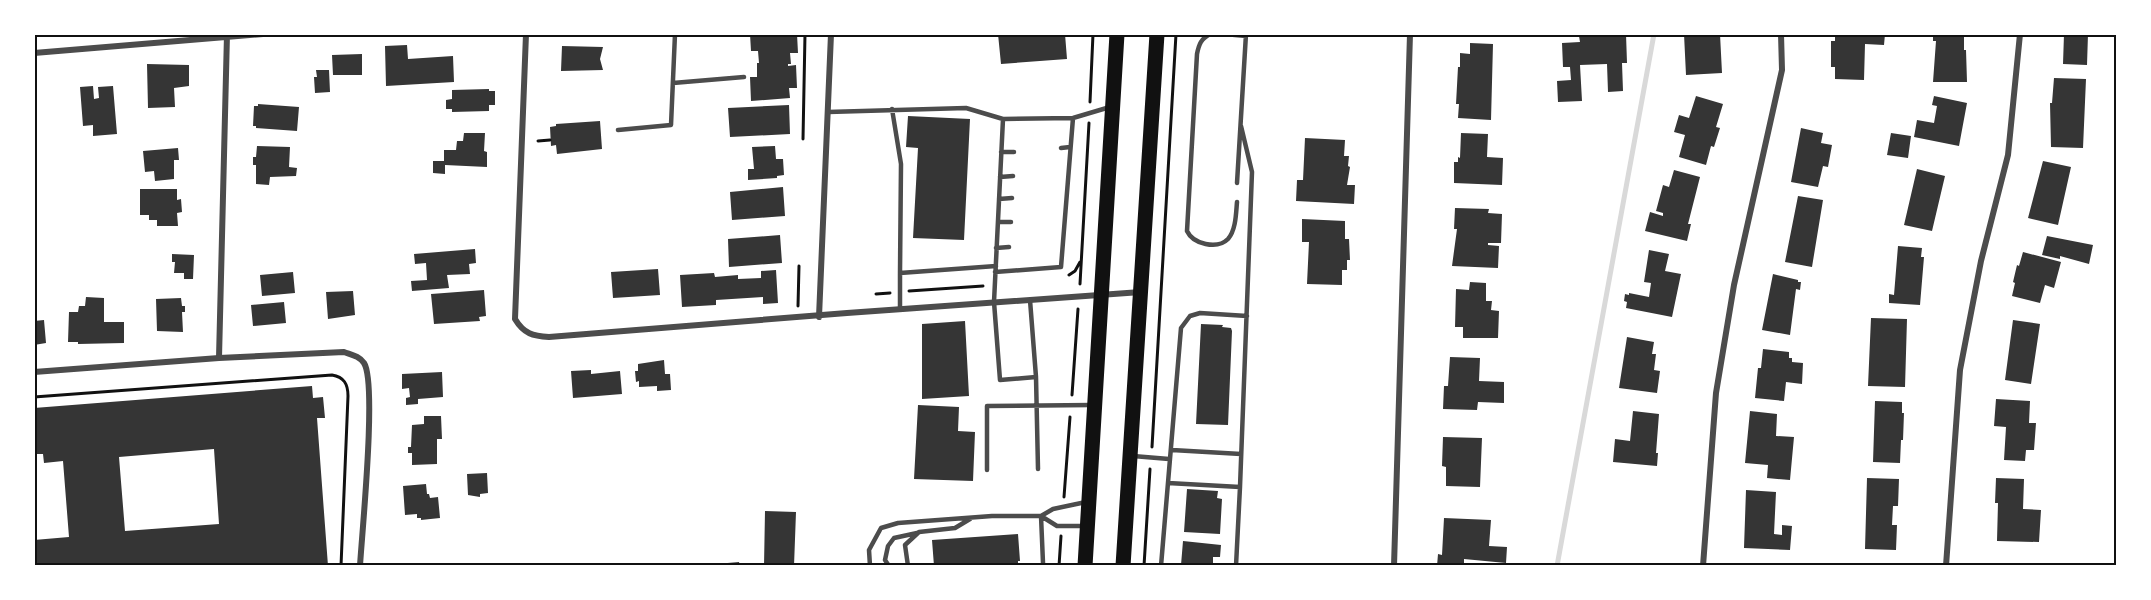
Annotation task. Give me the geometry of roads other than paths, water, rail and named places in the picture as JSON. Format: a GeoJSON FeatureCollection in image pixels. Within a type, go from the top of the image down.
{"type":"FeatureCollection","features":[{"type":"Feature","properties":{"kind":"main road"},"geometry":{"type":"LineString","coordinates":[[1085,566],[1117,34]]}},
{"type":"Feature","properties":{"kind":"main road"},"geometry":{"type":"LineString","coordinates":[[1123,566],[1157,34]]}},
{"type":"Feature","properties":{"kind":"street"},"geometry":{"type":"LineString","coordinates":[[34,53],[263,34]]}},
{"type":"Feature","properties":{"kind":"street"},"geometry":{"type":"LineString","coordinates":[[526,34],[515,319],[521,329],[533,336],[549,338],[1141,292]]}},
{"type":"Feature","properties":{"kind":"street"},"geometry":{"type":"LineString","coordinates":[[819,317],[831,34]]}},
{"type":"Feature","properties":{"kind":"street"},"geometry":{"type":"LineString","coordinates":[[1394,566],[1410,34]]}},
{"type":"Feature","properties":{"kind":"street"},"geometry":{"type":"LineString","coordinates":[[1703,566],[1716,393],[1734,285],[1782,70],[1781,34]]}},
{"type":"Feature","properties":{"kind":"street"},"geometry":{"type":"LineString","coordinates":[[1946,566],[1960,370],[1981,261],[2008,155],[2020,34]]}},
{"type":"Feature","properties":{"kind":"street"},"geometry":{"type":"LineString","coordinates":[[219,358],[227,36]]}},
{"type":"Feature","properties":{"kind":"street"},"geometry":{"type":"LineString","coordinates":[[34,372],[219,358],[344,352],[357,356],[365,364],[369,403],[360,566]]}},
{"type":"Feature","properties":{"kind":"lane"},"geometry":{"type":"LineString","coordinates":[[618,130],[671,125],[675,34]]}},
{"type":"Feature","properties":{"kind":"lane"},"geometry":{"type":"LineString","coordinates":[[1210,34],[1200,43],[1197,54],[1187,231],[1190,237],[1198,242],[1209,244],[1221,243],[1229,238],[1235,221],[1237,202]]}},
{"type":"Feature","properties":{"kind":"lane"},"geometry":{"type":"LineString","coordinates":[[1224,34],[1246,35],[1237,183]]}},
{"type":"Feature","properties":{"kind":"lane"},"geometry":{"type":"LineString","coordinates":[[673,83],[744,77]]}},
{"type":"Feature","properties":{"kind":"lane"},"geometry":{"type":"LineString","coordinates":[[828,112],[966,108],[1003,119],[1072,118],[1113,106]]}},
{"type":"Feature","properties":{"kind":"lane"},"geometry":{"type":"LineString","coordinates":[[892,109],[901,164],[900,309]]}},
{"type":"Feature","properties":{"kind":"lane"},"geometry":{"type":"LineString","coordinates":[[900,273],[1061,267],[1072,118]]}},
{"type":"Feature","properties":{"kind":"lane"},"geometry":{"type":"LineString","coordinates":[[1003,119],[994,302],[1000,380],[1036,377]]}},
{"type":"Feature","properties":{"kind":"lane"},"geometry":{"type":"LineString","coordinates":[[1236,566],[1252,172],[1241,126]]}},
{"type":"Feature","properties":{"kind":"lane"},"geometry":{"type":"LineString","coordinates":[[1061,148],[1070,147]]}},
{"type":"Feature","properties":{"kind":"lane"},"geometry":{"type":"LineString","coordinates":[[1001,152],[1014,152]]}},
{"type":"Feature","properties":{"kind":"lane"},"geometry":{"type":"LineString","coordinates":[[1059,173],[1068,172]]}},
{"type":"Feature","properties":{"kind":"lane"},"geometry":{"type":"LineString","coordinates":[[1000,177],[1013,176]]}},
{"type":"Feature","properties":{"kind":"lane"},"geometry":{"type":"LineString","coordinates":[[1058,195],[1066,194]]}},
{"type":"Feature","properties":{"kind":"lane"},"geometry":{"type":"LineString","coordinates":[[999,199],[1012,198]]}},
{"type":"Feature","properties":{"kind":"lane"},"geometry":{"type":"LineString","coordinates":[[1056,219],[1065,219]]}},
{"type":"Feature","properties":{"kind":"lane"},"geometry":{"type":"LineString","coordinates":[[998,222],[1011,222]]}},
{"type":"Feature","properties":{"kind":"lane"},"geometry":{"type":"LineString","coordinates":[[1054,244],[1062,244]]}},
{"type":"Feature","properties":{"kind":"lane"},"geometry":{"type":"LineString","coordinates":[[996,248],[1009,247]]}},
{"type":"Feature","properties":{"kind":"lane"},"geometry":{"type":"LineString","coordinates":[[1030,300],[1038,406],[1038,469]]}},
{"type":"Feature","properties":{"kind":"lane"},"geometry":{"type":"LineString","coordinates":[[1161,566],[1181,328],[1190,316],[1200,313],[1247,316]]}},
{"type":"Feature","properties":{"kind":"lane"},"geometry":{"type":"LineString","coordinates":[[987,470],[987,406],[1095,405]]}},
{"type":"Feature","properties":{"kind":"lane"},"geometry":{"type":"LineString","coordinates":[[1172,450],[1241,454]]}},
{"type":"Feature","properties":{"kind":"lane"},"geometry":{"type":"LineString","coordinates":[[1130,455],[1169,459]]}},
{"type":"Feature","properties":{"kind":"lane"},"geometry":{"type":"LineString","coordinates":[[1168,483],[1240,487]]}},
{"type":"Feature","properties":{"kind":"lane"},"geometry":{"type":"LineString","coordinates":[[870,566],[869,550],[881,528],[898,523],[1041,516],[1053,509],[1089,501]]}},
{"type":"Feature","properties":{"kind":"lane"},"geometry":{"type":"LineString","coordinates":[[1041,516],[1057,526],[1087,526]]}},
{"type":"Feature","properties":{"kind":"lane"},"geometry":{"type":"LineString","coordinates":[[1041,516],[1042,566]]}},
{"type":"Feature","properties":{"kind":"lane"},"geometry":{"type":"LineString","coordinates":[[889,566],[885,560],[888,546],[894,538],[919,532],[956,528],[973,518]]}},
{"type":"Feature","properties":{"kind":"lane"},"geometry":{"type":"LineString","coordinates":[[908,566],[905,544],[919,532]]}},
{"type":"Feature","properties":{"kind":"waterway"},"geometry":{"type":"LineString","coordinates":[[1557,566],[1654,34]]}}]}
